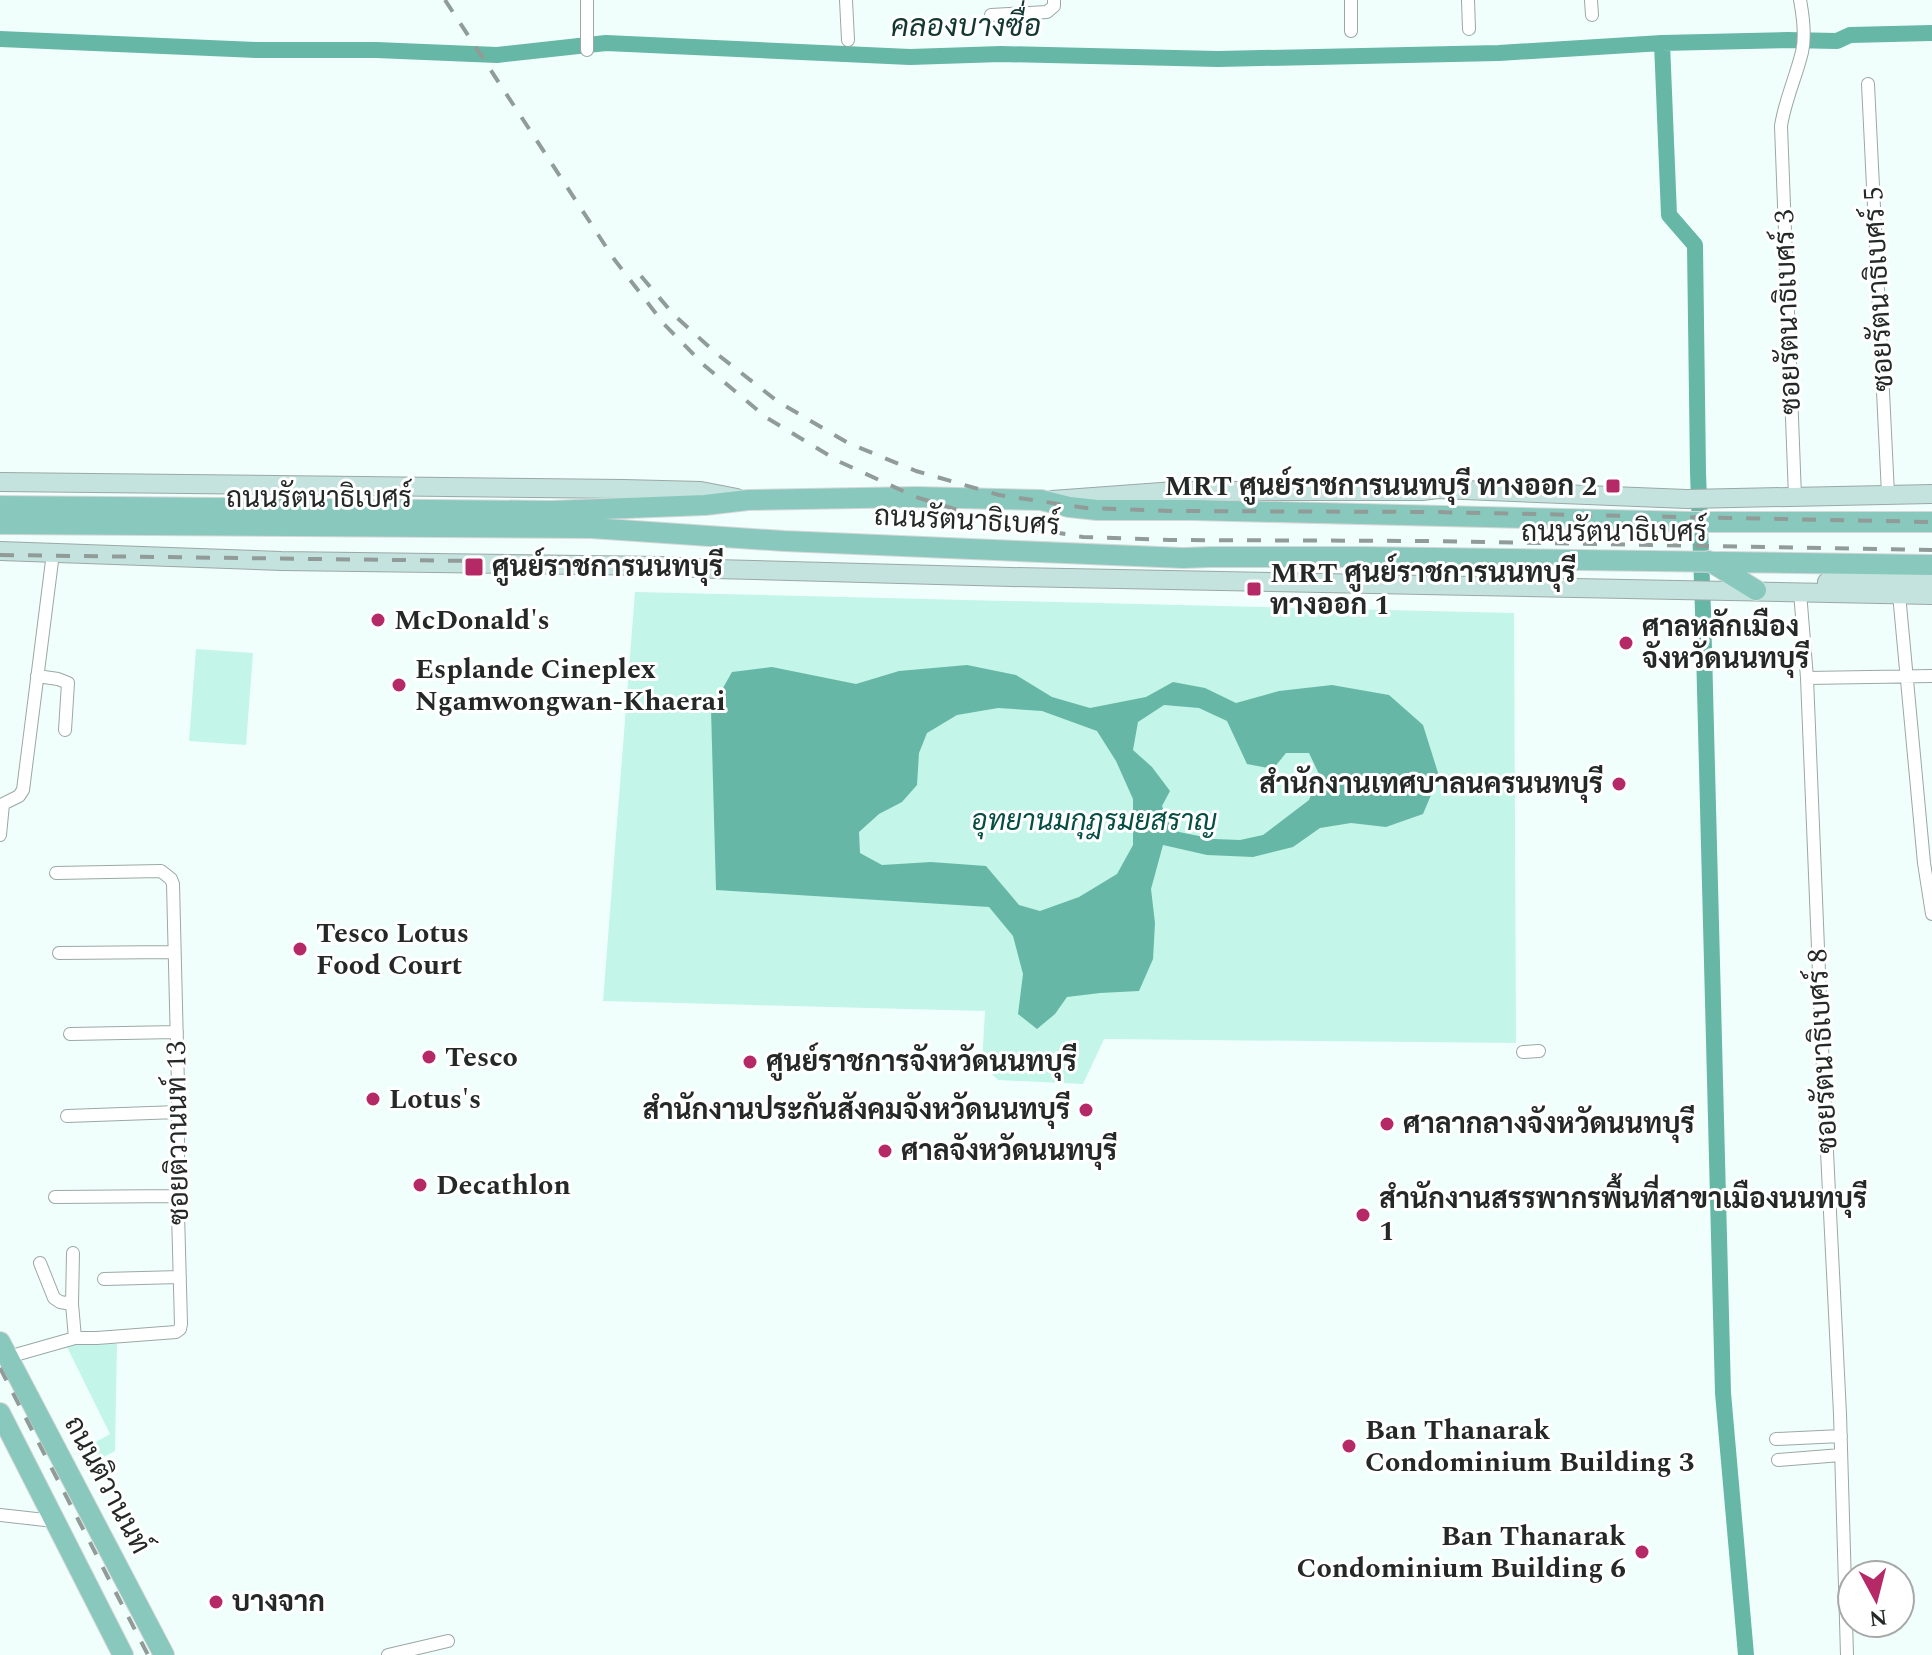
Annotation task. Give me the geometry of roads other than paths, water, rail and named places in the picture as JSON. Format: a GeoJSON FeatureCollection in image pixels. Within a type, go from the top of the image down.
{"type":"FeatureCollection","features":[{"type":"Feature","properties":{"kind":"main road","name":"ถนนรัตนาธิเบศร์"},"geometry":{"type":"LineString","coordinates":[[0,482],[701,491],[748,500]]}},
{"type":"Feature","properties":{"kind":"main road","name":"ถนนรัตนาธิเบศร์"},"geometry":{"type":"LineString","coordinates":[[0,524],[442,517],[705,505],[748,500],[917,497],[1041,500],[1140,492],[1220,490],[1438,489],[1687,499],[1932,494]]}},
{"type":"Feature","properties":{"kind":"main road"},"geometry":{"type":"LineString","coordinates":[[1834,496],[1856,501],[1932,503]]}},
{"type":"Feature","properties":{"kind":"main road","name":"ถนนรัตนาธิเบศร์"},"geometry":{"type":"LineString","coordinates":[[1041,500],[1069,507],[1127,511],[1932,522]]}},
{"type":"Feature","properties":{"kind":"main road","name":"ถนนรัตนาธิเบศร์"},"geometry":{"type":"LineString","coordinates":[[0,506],[442,517],[784,541],[1183,558],[1363,557],[1932,565]]}},
{"type":"Feature","properties":{"kind":"main road","name":"ถนนรัตนาธิเบศร์"},"geometry":{"type":"LineString","coordinates":[[0,551],[281,561],[1932,595]]}},
{"type":"Feature","properties":{"kind":"main road"},"geometry":{"type":"LineString","coordinates":[[1703,561],[1756,590]]}},
{"type":"Feature","properties":{"kind":"main road"},"geometry":{"type":"LineString","coordinates":[[1794,592],[1835,581],[1932,579]]}},
{"type":"Feature","properties":{"kind":"main road","name":"ถนนติวานนท์"},"geometry":{"type":"LineString","coordinates":[[4,1350],[164,1655]]}},
{"type":"Feature","properties":{"kind":"main road"},"geometry":{"type":"LineString","coordinates":[[0,1413],[123,1655]]}},
{"type":"Feature","properties":{"kind":"street"},"geometry":{"type":"LineString","coordinates":[[587,0],[587,50]]}},
{"type":"Feature","properties":{"kind":"street"},"geometry":{"type":"LineString","coordinates":[[846,0],[848,40]]}},
{"type":"Feature","properties":{"kind":"street"},"geometry":{"type":"LineString","coordinates":[[991,15],[1047,12],[1054,6],[1054,0]]}},
{"type":"Feature","properties":{"kind":"street"},"geometry":{"type":"LineString","coordinates":[[1351,0],[1351,31]]}},
{"type":"Feature","properties":{"kind":"street"},"geometry":{"type":"LineString","coordinates":[[1468,0],[1469,29]]}},
{"type":"Feature","properties":{"kind":"street"},"geometry":{"type":"LineString","coordinates":[[1591,0],[1592,15]]}},
{"type":"Feature","properties":{"kind":"street","name":"ซอยรัตนาธิเบศร์ 3"},"geometry":{"type":"LineString","coordinates":[[1795,497],[1781,126],[1803,49],[1800,0]]}},
{"type":"Feature","properties":{"kind":"street","name":"ซอยรัตนาธิเบศร์ 5"},"geometry":{"type":"LineString","coordinates":[[1868,84],[1888,494]]}},
{"type":"Feature","properties":{"kind":"street"},"geometry":{"type":"LineString","coordinates":[[0,835],[3,804],[22,794],[23,790],[53,553]]}},
{"type":"Feature","properties":{"kind":"street","name":"ซอยรัตนาธิเบศร์ 8"},"geometry":{"type":"LineString","coordinates":[[1794,592],[1807,678],[1841,1436],[1847,1655]]}},
{"type":"Feature","properties":{"kind":"street"},"geometry":{"type":"LineString","coordinates":[[1899,594],[1906,677],[1926,817],[1924,863],[1932,914]]}},
{"type":"Feature","properties":{"kind":"street"},"geometry":{"type":"LineString","coordinates":[[37,676],[68,683],[65,730]]}},
{"type":"Feature","properties":{"kind":"street"},"geometry":{"type":"LineString","coordinates":[[1807,678],[1932,676]]}},
{"type":"Feature","properties":{"kind":"street","name":"ซอยติวานนท์ 13"},"geometry":{"type":"LineString","coordinates":[[4,1350],[75,1338],[176,1332],[181,1324],[173,884],[161,871],[56,873]]}},
{"type":"Feature","properties":{"kind":"street"},"geometry":{"type":"LineString","coordinates":[[59,953],[174,952]]}},
{"type":"Feature","properties":{"kind":"street"},"geometry":{"type":"LineString","coordinates":[[70,1034],[177,1032]]}},
{"type":"Feature","properties":{"kind":"street"},"geometry":{"type":"LineString","coordinates":[[1523,1052],[1539,1051]]}},
{"type":"Feature","properties":{"kind":"street"},"geometry":{"type":"LineString","coordinates":[[67,1116],[178,1112]]}},
{"type":"Feature","properties":{"kind":"street"},"geometry":{"type":"LineString","coordinates":[[55,1197],[178,1196]]}},
{"type":"Feature","properties":{"kind":"street"},"geometry":{"type":"LineString","coordinates":[[73,1253],[75,1338]]}},
{"type":"Feature","properties":{"kind":"street"},"geometry":{"type":"LineString","coordinates":[[40,1263],[54,1298],[72,1304]]}},
{"type":"Feature","properties":{"kind":"street"},"geometry":{"type":"LineString","coordinates":[[104,1279],[180,1277]]}},
{"type":"Feature","properties":{"kind":"street"},"geometry":{"type":"LineString","coordinates":[[1776,1439],[1841,1436]]}},
{"type":"Feature","properties":{"kind":"street"},"geometry":{"type":"LineString","coordinates":[[1778,1460],[1841,1455]]}},
{"type":"Feature","properties":{"kind":"street"},"geometry":{"type":"LineString","coordinates":[[0,1515],[54,1521]]}},
{"type":"Feature","properties":{"kind":"street"},"geometry":{"type":"LineString","coordinates":[[388,1655],[448,1641]]}},
{"type":"Feature","properties":{"kind":"waterway","name":"คลองบางซื่อ"},"geometry":{"type":"LineString","coordinates":[[0,39],[257,50],[376,50],[497,55],[606,43],[910,57],[1001,54],[1218,59],[1499,53],[1662,43],[1837,41],[1850,35],[1932,33]]}},
{"type":"Feature","properties":{"kind":"waterway"},"geometry":{"type":"LineString","coordinates":[[1662,43],[1669,215],[1695,245],[1698,472],[1723,1393],[1746,1655]]}},
{"type":"Feature","properties":{"kind":"railway"},"geometry":{"type":"LineString","coordinates":[[445,0],[614,259],[664,324],[705,366],[767,418],[840,462],[916,497],[999,523],[1083,537],[1932,550]]}},
{"type":"Feature","properties":{"kind":"railway"},"geometry":{"type":"LineString","coordinates":[[641,276],[674,315],[777,401],[848,443],[916,471],[999,495],[1086,508],[1170,511],[1432,512],[1932,522]]}},
{"type":"Feature","properties":{"kind":"railway"},"geometry":{"type":"LineString","coordinates":[[0,555],[476,561]]}},
{"type":"Feature","properties":{"kind":"railway"},"geometry":{"type":"LineString","coordinates":[[0,1368],[148,1655]]}},
{"type":"Feature","properties":{"kind":"place","name":"MRT ศูนย์ราชการนนทบุรี ทางออก 2"},"geometry":{"type":"Point","coordinates":[1613,486]}},
{"type":"Feature","properties":{"kind":"place","name":"ศูนย์ราชการนนทบุรี"},"geometry":{"type":"Point","coordinates":[474,567]}},
{"type":"Feature","properties":{"kind":"place","name":"MRT ศูนย์ราชการนนทบุรี ทางออก 1"},"geometry":{"type":"Point","coordinates":[1254,589]}},
{"type":"Feature","properties":{"kind":"place","name":"McDonald's"},"geometry":{"type":"Point","coordinates":[378,620]}},
{"type":"Feature","properties":{"kind":"place","name":"ศาลหลักเมือง จังหวัดนนทบุรี"},"geometry":{"type":"Point","coordinates":[1626,643]}},
{"type":"Feature","properties":{"kind":"place","name":"Esplande Cineplex Ngamwongwan-Khaerai"},"geometry":{"type":"Point","coordinates":[399,685]}},
{"type":"Feature","properties":{"kind":"place","name":"สำนักงานเทศบาลนครนนทบุรี"},"geometry":{"type":"Point","coordinates":[1619,784]}},
{"type":"Feature","properties":{"kind":"place","name":"Tesco Lotus Food Court"},"geometry":{"type":"Point","coordinates":[300,949]}},
{"type":"Feature","properties":{"kind":"place","name":"Tesco"},"geometry":{"type":"Point","coordinates":[429,1057]}},
{"type":"Feature","properties":{"kind":"place","name":"ศูนย์ราชการจังหวัดนนทบุรี"},"geometry":{"type":"Point","coordinates":[750,1062]}},
{"type":"Feature","properties":{"kind":"place","name":"Lotus's"},"geometry":{"type":"Point","coordinates":[373,1099]}},
{"type":"Feature","properties":{"kind":"place","name":"สำนักงานประกันสังคมจังหวัดนนทบุรี"},"geometry":{"type":"Point","coordinates":[1086,1110]}},
{"type":"Feature","properties":{"kind":"place","name":"ศาลากลางจังหวัดนนทบุรี"},"geometry":{"type":"Point","coordinates":[1387,1124]}},
{"type":"Feature","properties":{"kind":"place","name":"ศาลจังหวัดนนทบุรี"},"geometry":{"type":"Point","coordinates":[885,1151]}},
{"type":"Feature","properties":{"kind":"place","name":"Decathlon"},"geometry":{"type":"Point","coordinates":[420,1185]}},
{"type":"Feature","properties":{"kind":"place","name":"สำนักงานสรรพากรพื้นที่สาขาเมืองนนทบุรี 1"},"geometry":{"type":"Point","coordinates":[1363,1215]}},
{"type":"Feature","properties":{"kind":"place","name":"Ban Thanarak Condominium Building 3"},"geometry":{"type":"Point","coordinates":[1349,1446]}},
{"type":"Feature","properties":{"kind":"place","name":"Ban Thanarak Condominium Building 6"},"geometry":{"type":"Point","coordinates":[1642,1552]}},
{"type":"Feature","properties":{"kind":"place","name":"บางจาก"},"geometry":{"type":"Point","coordinates":[216,1602]}},
{"type":"Feature","properties":{"kind":"park label","name":"อุทยานมกุฎรมยสราญ"},"geometry":{"type":"Point","coordinates":[1094,821]}}]}
